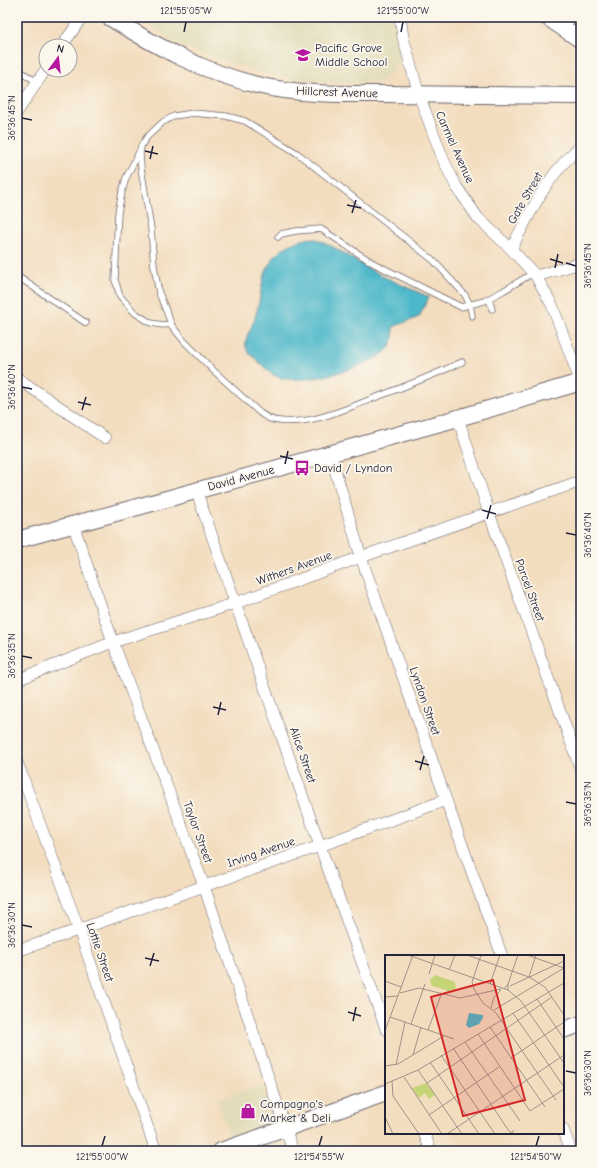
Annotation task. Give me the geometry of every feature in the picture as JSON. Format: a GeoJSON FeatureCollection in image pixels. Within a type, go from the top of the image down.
{"type":"FeatureCollection","features":[{"type":"Feature","properties":{"kind":"street"},"geometry":{"type":"LineString","coordinates":[[68,38],[82,17]]}},
{"type":"Feature","properties":{"kind":"street","name":"Hillcrest Avenue"},"geometry":{"type":"LineString","coordinates":[[109,17],[143,38],[203,68],[257,85],[305,93],[581,96]]}},
{"type":"Feature","properties":{"kind":"street","name":"Carmel Avenue"},"geometry":{"type":"LineString","coordinates":[[400,17],[403,37],[419,95],[443,159],[456,186],[478,218],[511,249],[535,275],[552,305],[581,382]]}},
{"type":"Feature","properties":{"kind":"street"},"geometry":{"type":"LineString","coordinates":[[547,17],[566,22],[581,40]]}},
{"type":"Feature","properties":{"kind":"street"},"geometry":{"type":"LineString","coordinates":[[17,112],[40,78]]}},
{"type":"Feature","properties":{"kind":"street","name":"Gate Street"},"geometry":{"type":"LineString","coordinates":[[511,249],[539,195],[549,180],[560,166],[581,146]]}},
{"type":"Feature","properties":{"kind":"street"},"geometry":{"type":"LineString","coordinates":[[535,275],[581,263]]}},
{"type":"Feature","properties":{"kind":"street"},"geometry":{"type":"LineString","coordinates":[[17,378],[22,387],[105,438]]}},
{"type":"Feature","properties":{"kind":"street","name":"David Avenue"},"geometry":{"type":"LineString","coordinates":[[17,540],[458,418],[581,382]]}},
{"type":"Feature","properties":{"kind":"street","name":"Parcel Street"},"geometry":{"type":"LineString","coordinates":[[458,418],[489,513],[578,755],[581,770]]}},
{"type":"Feature","properties":{"kind":"street","name":"Lyndon Street"},"geometry":{"type":"LineString","coordinates":[[330,453],[361,557],[502,955]]}},
{"type":"Feature","properties":{"kind":"street","name":"Withers Avenue"},"geometry":{"type":"LineString","coordinates":[[17,680],[113,642],[236,603],[361,557],[581,481]]}},
{"type":"Feature","properties":{"kind":"street","name":"Alice Street"},"geometry":{"type":"LineString","coordinates":[[196,490],[320,846],[385,1026]]}},
{"type":"Feature","properties":{"kind":"street","name":"Taylor Street"},"geometry":{"type":"LineString","coordinates":[[73,524],[113,642],[204,886],[293,1151]]}},
{"type":"Feature","properties":{"kind":"street","name":"Lottie Street"},"geometry":{"type":"LineString","coordinates":[[17,762],[79,930],[156,1151]]}},
{"type":"Feature","properties":{"kind":"street","name":"Irving Avenue"},"geometry":{"type":"LineString","coordinates":[[17,951],[320,846],[446,800]]}},
{"type":"Feature","properties":{"kind":"street"},"geometry":{"type":"LineString","coordinates":[[564,1030],[581,1024]]}},
{"type":"Feature","properties":{"kind":"street"},"geometry":{"type":"LineString","coordinates":[[221,1151],[385,1093]]}},
{"type":"Feature","properties":{"kind":"street"},"geometry":{"type":"LineString","coordinates":[[564,1131],[571,1151]]}},
{"type":"Feature","properties":{"kind":"street"},"geometry":{"type":"LineString","coordinates":[[424,1134],[431,1151]]}},
{"type":"Feature","properties":{"kind":"lane"},"geometry":{"type":"LineString","coordinates":[[17,69],[37,82]]}},
{"type":"Feature","properties":{"kind":"lane"},"geometry":{"type":"LineString","coordinates":[[171,324],[163,325],[151,323],[135,313],[120,296],[115,280],[118,213],[126,178],[147,137],[163,122],[174,116],[193,113],[226,116],[245,120],[297,153],[433,260],[465,295],[470,305],[472,316]]}},
{"type":"Feature","properties":{"kind":"lane"},"geometry":{"type":"LineString","coordinates":[[142,146],[141,168],[151,228],[154,266],[159,293],[171,324],[184,341],[260,413],[278,421],[290,422],[315,419],[434,375],[462,362]]}},
{"type":"Feature","properties":{"kind":"lane"},"geometry":{"type":"LineString","coordinates":[[278,236],[296,231],[321,229],[373,263],[461,307],[489,299],[535,275]]}},
{"type":"Feature","properties":{"kind":"lane"},"geometry":{"type":"LineString","coordinates":[[17,276],[86,323]]}},
{"type":"Feature","properties":{"kind":"lane"},"geometry":{"type":"LineString","coordinates":[[489,299],[492,308]]}},
{"type":"Feature","properties":{"kind":"shaded area","name":"Pacific Grove Middle School"},"geometry":{"type":"Polygon","coordinates":[[[135,17],[393,17],[395,38],[399,48],[398,62],[393,71],[380,83],[345,83],[296,80],[255,71],[181,46],[135,17]]]}},
{"type":"Feature","properties":{"kind":"shaded area"},"geometry":{"type":"Polygon","coordinates":[[[262,1085],[274,1125],[231,1141],[217,1099],[262,1085]]]}},
{"type":"Feature","properties":{"kind":"water"},"geometry":{"type":"Polygon","coordinates":[[[313,238],[336,249],[380,275],[429,297],[419,317],[393,327],[394,332],[390,347],[370,361],[339,373],[322,377],[306,379],[281,378],[271,373],[249,353],[246,347],[246,340],[255,318],[262,285],[268,266],[279,252],[286,247],[303,240],[313,238]]]}},
{"type":"Feature","properties":{"kind":"place","name":"Pacific Grove Middle School"},"geometry":{"type":"Point","coordinates":[303,55]}},
{"type":"Feature","properties":{"kind":"place","name":"David / Lyndon"},"geometry":{"type":"Point","coordinates":[302,468]}},
{"type":"Feature","properties":{"kind":"place","name":"Compagno's Market & Deli"},"geometry":{"type":"Point","coordinates":[248,1111]}}]}
